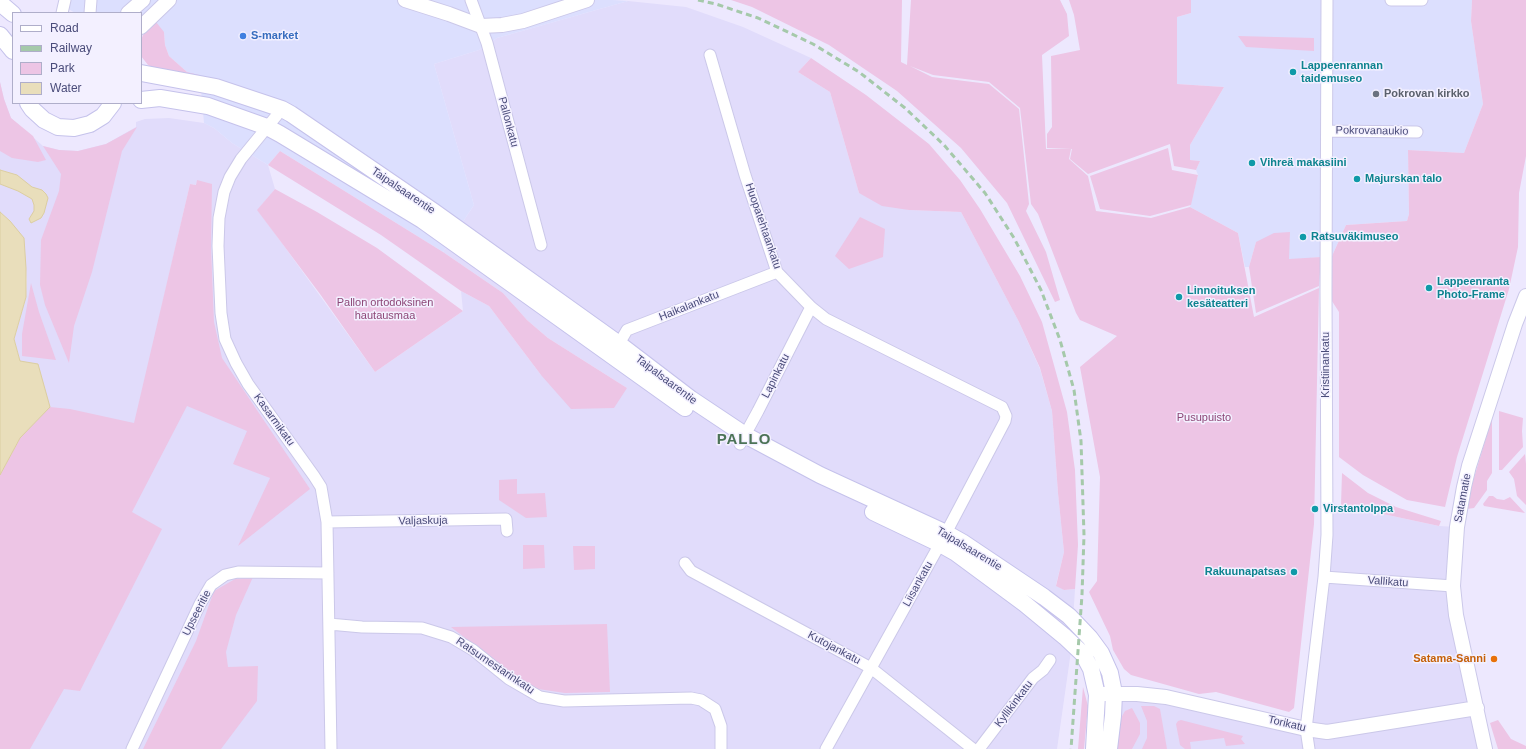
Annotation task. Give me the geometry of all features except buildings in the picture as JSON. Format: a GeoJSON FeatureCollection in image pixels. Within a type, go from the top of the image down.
{"type":"FeatureCollection","features":[{"type":"Feature","properties":{"kind":"main road"},"geometry":{"type":"LineString","coordinates":[[0,3],[12,13]]}},
{"type":"Feature","properties":{"kind":"main road"},"geometry":{"type":"LineString","coordinates":[[0,35],[12,50]]}},
{"type":"Feature","properties":{"kind":"main road","name":"Taipalsaarentie"},"geometry":{"type":"LineString","coordinates":[[142,73],[216,87],[291,114],[433,211],[615,349]]}},
{"type":"Feature","properties":{"kind":"main road","name":"Taipalsaarentie"},"geometry":{"type":"LineString","coordinates":[[142,100],[160,98],[208,106],[267,127],[422,220],[547,311],[615,349],[692,399],[742,440],[820,475],[943,538],[1065,637],[1083,654],[1091,669],[1097,695],[1094,749]]}},
{"type":"Feature","properties":{"kind":"main road"},"geometry":{"type":"LineString","coordinates":[[29,104],[44,120],[58,127],[74,128],[90,124],[103,116],[112,104]]}},
{"type":"Feature","properties":{"kind":"main road","name":"Taipalsaarentie"},"geometry":{"type":"LineString","coordinates":[[943,538],[962,542],[1031,588],[1069,616],[1090,638],[1100,653],[1110,673],[1114,693],[1109,749]]}},
{"type":"Feature","properties":{"kind":"street"},"geometry":{"type":"LineString","coordinates":[[62,12],[65,0]]}},
{"type":"Feature","properties":{"kind":"street"},"geometry":{"type":"LineString","coordinates":[[90,12],[91,0]]}},
{"type":"Feature","properties":{"kind":"street"},"geometry":{"type":"LineString","coordinates":[[129,12],[143,0]]}},
{"type":"Feature","properties":{"kind":"street"},"geometry":{"type":"LineString","coordinates":[[142,26],[169,0]]}},
{"type":"Feature","properties":{"kind":"street"},"geometry":{"type":"LineString","coordinates":[[405,0],[481,26],[502,25],[523,21],[587,0]]}},
{"type":"Feature","properties":{"kind":"street","name":"Pallonkatu"},"geometry":{"type":"LineString","coordinates":[[471,0],[488,48],[541,245]]}},
{"type":"Feature","properties":{"kind":"street","name":"Kristiinankatu"},"geometry":{"type":"LineString","coordinates":[[1309,749],[1306,730],[1324,577],[1327,535],[1327,0]]}},
{"type":"Feature","properties":{"kind":"street"},"geometry":{"type":"LineString","coordinates":[[1391,0],[1422,0]]}},
{"type":"Feature","properties":{"kind":"street","name":"Huopatehtaankatu"},"geometry":{"type":"LineString","coordinates":[[710,55],[745,175],[777,272],[811,307],[826,319],[1002,407],[1006,416]]}},
{"type":"Feature","properties":{"kind":"street","name":"Kasarmikatu"},"geometry":{"type":"LineString","coordinates":[[282,110],[241,159],[230,177],[224,192],[219,218],[218,246],[221,313],[225,339],[248,384],[321,487],[327,522],[330,624],[331,749]]}},
{"type":"Feature","properties":{"kind":"street","name":"Pokrovanaukio"},"geometry":{"type":"LineString","coordinates":[[1328,131],[1417,132]]}},
{"type":"Feature","properties":{"kind":"street","name":"Haikalankatu"},"geometry":{"type":"LineString","coordinates":[[615,349],[627,330],[777,272]]}},
{"type":"Feature","properties":{"kind":"street","name":"Satamatie"},"geometry":{"type":"LineString","coordinates":[[1485,749],[1456,615],[1453,586],[1457,527],[1464,487],[1510,337],[1526,296]]}},
{"type":"Feature","properties":{"kind":"street","name":"Lapinkatu"},"geometry":{"type":"LineString","coordinates":[[742,440],[811,307]]}},
{"type":"Feature","properties":{"kind":"street","name":"Liisankatu"},"geometry":{"type":"LineString","coordinates":[[826,749],[943,538],[1005,421],[1006,416]]}},
{"type":"Feature","properties":{"kind":"street","name":"Valjaskuja"},"geometry":{"type":"LineString","coordinates":[[327,522],[506,519],[506,531]]}},
{"type":"Feature","properties":{"kind":"street","name":"Kutojankatu"},"geometry":{"type":"LineString","coordinates":[[685,563],[691,571],[871,668],[973,749]]}},
{"type":"Feature","properties":{"kind":"street","name":"Upseeritie"},"geometry":{"type":"LineString","coordinates":[[132,749],[200,604],[211,585],[225,576],[238,572],[328,573]]}},
{"type":"Feature","properties":{"kind":"street","name":"Vallikatu"},"geometry":{"type":"LineString","coordinates":[[1324,577],[1453,586]]}},
{"type":"Feature","properties":{"kind":"street","name":"Ratsumestarinkatu"},"geometry":{"type":"LineString","coordinates":[[330,624],[362,627],[422,628],[451,636],[473,650],[510,680],[540,697],[564,702],[691,698],[701,700],[708,703],[714,709],[721,726],[721,749]]}},
{"type":"Feature","properties":{"kind":"street","name":"Kyllikinkatu"},"geometry":{"type":"LineString","coordinates":[[980,749],[1033,678],[1043,670],[1050,660]]}},
{"type":"Feature","properties":{"kind":"street","name":"Torikatu"},"geometry":{"type":"LineString","coordinates":[[1097,695],[1114,693],[1166,697],[1306,730],[1326,732],[1477,708]]}},
{"type":"Feature","properties":{"kind":"shaded area"},"geometry":{"type":"Polygon","coordinates":[[[59,0],[628,1],[497,38],[479,50],[434,64],[474,205],[443,252],[280,151],[268,165],[232,143],[214,128],[204,123],[200,79],[187,72],[169,56],[165,45],[164,32],[143,34],[142,37],[142,12],[73,12],[59,3],[59,0]]]}},
{"type":"Feature","properties":{"kind":"shaded area"},"geometry":{"type":"Polygon","coordinates":[[[1191,0],[1472,0],[1471,21],[1483,104],[1464,153],[1408,150],[1409,214],[1407,221],[1346,225],[1332,256],[1289,260],[1256,242],[1249,267],[1245,267],[1238,233],[1190,207],[1198,175],[1196,170],[1200,161],[1190,160],[1190,145],[1224,87],[1177,84],[1177,17],[1191,13],[1191,0]]]}},
{"type":"Feature","properties":{"kind":"shaded area"},"geometry":{"type":"Polygon","coordinates":[[[628,1],[686,7],[743,27],[811,58],[798,72],[830,92],[859,193],[909,210],[961,212],[1019,322],[1040,369],[1052,411],[1064,552],[1056,585],[1064,590],[1075,589],[1071,651],[1057,749],[0,749],[0,475],[20,438],[20,361],[14,339],[26,297],[27,281],[26,268],[10,221],[0,212],[0,82],[11,118],[43,146],[59,150],[78,151],[106,144],[136,127],[136,122],[145,119],[169,118],[204,123],[214,128],[232,143],[268,165],[275,189],[258,210],[375,372],[463,311],[461,291],[489,306],[541,375],[627,388],[548,338],[527,320],[503,293],[443,252],[474,205],[434,64],[479,50],[497,38],[628,1]],[[190,184],[158,323],[196,185],[190,184]]]}},
{"type":"Feature","properties":{"kind":"shaded area"},"geometry":{"type":"Polygon","coordinates":[[[1327,502],[1439,526],[1457,527],[1453,586],[1485,749],[1109,749],[1114,693],[1306,729],[1327,502]]]}},
{"type":"Feature","properties":{"kind":"green space","name":"Pusupuisto"},"geometry":{"type":"Polygon","coordinates":[[[731,0],[902,0],[901,62],[907,65],[911,0],[1060,0],[1067,14],[1069,36],[1042,55],[1046,149],[1071,149],[1069,159],[1088,176],[1096,211],[1151,218],[1190,207],[1238,233],[1254,317],[1319,288],[1314,524],[1294,708],[1289,712],[1216,692],[1199,694],[1131,675],[1124,669],[1113,650],[1110,636],[1089,592],[1097,581],[1100,477],[1080,367],[1117,336],[1080,320],[1076,313],[1038,214],[1031,204],[1020,108],[989,82],[933,75],[910,66],[932,77],[989,84],[1019,109],[1029,204],[1026,211],[1046,252],[1060,300],[1055,302],[1007,203],[961,148],[897,91],[829,45],[752,7],[731,0]]]}},
{"type":"Feature","properties":{"kind":"green space"},"geometry":{"type":"Polygon","coordinates":[[[1069,0],[1191,0],[1191,13],[1177,17],[1177,84],[1224,87],[1190,145],[1190,160],[1200,161],[1196,170],[1174,166],[1170,144],[1088,174],[1070,159],[1072,149],[1047,148],[1047,134],[1052,127],[1051,56],[1080,50],[1074,15],[1069,0]]]}},
{"type":"Feature","properties":{"kind":"green space"},"geometry":{"type":"Polygon","coordinates":[[[1472,0],[1526,0],[1526,156],[1519,193],[1518,247],[1509,289],[1457,457],[1445,507],[1407,500],[1363,475],[1339,457],[1339,312],[1330,298],[1332,256],[1346,225],[1407,221],[1409,214],[1408,150],[1464,153],[1483,104],[1471,21],[1472,0]]]}},
{"type":"Feature","properties":{"kind":"green space"},"geometry":{"type":"Polygon","coordinates":[[[156,22],[164,32],[165,45],[169,56],[187,72],[199,75],[200,79],[159,72],[148,65],[142,57],[143,35],[156,22]]]}},
{"type":"Feature","properties":{"kind":"green space"},"geometry":{"type":"Polygon","coordinates":[[[1238,36],[1314,38],[1314,51],[1246,47],[1238,36]]]}},
{"type":"Feature","properties":{"kind":"green space"},"geometry":{"type":"Polygon","coordinates":[[[811,58],[866,95],[929,144],[960,180],[980,209],[1020,276],[1042,322],[1067,412],[1075,470],[1078,545],[1075,589],[1064,590],[1056,586],[1064,552],[1052,411],[1040,368],[1019,322],[961,212],[909,210],[882,206],[859,193],[830,92],[798,72],[811,58]]]}},
{"type":"Feature","properties":{"kind":"green space"},"geometry":{"type":"Polygon","coordinates":[[[0,82],[11,118],[33,136],[46,160],[38,162],[12,158],[0,151],[0,82]]]}},
{"type":"Feature","properties":{"kind":"green space"},"geometry":{"type":"Polygon","coordinates":[[[137,127],[122,151],[92,272],[74,326],[69,363],[45,305],[40,285],[41,240],[59,191],[61,174],[43,146],[59,150],[78,151],[106,144],[137,127]]]}},
{"type":"Feature","properties":{"kind":"green space"},"geometry":{"type":"Polygon","coordinates":[[[1168,148],[1172,170],[1198,175],[1191,205],[1150,216],[1100,209],[1090,176],[1168,148]]]}},
{"type":"Feature","properties":{"kind":"green space"},"geometry":{"type":"Polygon","coordinates":[[[280,151],[443,252],[503,293],[527,320],[548,338],[627,388],[614,408],[571,409],[541,375],[489,306],[461,291],[381,235],[268,165],[280,151]]]}},
{"type":"Feature","properties":{"kind":"green space"},"geometry":{"type":"Polygon","coordinates":[[[197,180],[212,184],[211,248],[214,322],[222,358],[310,489],[238,546],[270,478],[233,464],[247,431],[187,406],[132,512],[162,529],[80,691],[64,689],[30,749],[0,749],[0,475],[20,438],[50,407],[70,409],[134,423],[190,184],[196,185],[197,180]]]}},
{"type":"Feature","properties":{"kind":"green space","name":"Pallon ortodoksinen hautausmaa"},"geometry":{"type":"Polygon","coordinates":[[[275,189],[377,248],[463,311],[375,372],[320,294],[257,210],[275,189]]]}},
{"type":"Feature","properties":{"kind":"green space"},"geometry":{"type":"Polygon","coordinates":[[[860,217],[885,229],[883,257],[849,269],[835,256],[860,217]]]}},
{"type":"Feature","properties":{"kind":"green space"},"geometry":{"type":"Polygon","coordinates":[[[1290,232],[1289,259],[1321,257],[1319,286],[1256,313],[1249,267],[1256,242],[1274,233],[1290,232]]]}},
{"type":"Feature","properties":{"kind":"green space"},"geometry":{"type":"Polygon","coordinates":[[[31,283],[39,312],[56,360],[22,356],[22,334],[31,283]]]}},
{"type":"Feature","properties":{"kind":"green space"},"geometry":{"type":"Polygon","coordinates":[[[1499,411],[1523,418],[1523,447],[1502,470],[1499,470],[1499,411]]]}},
{"type":"Feature","properties":{"kind":"green space"},"geometry":{"type":"Polygon","coordinates":[[[1492,418],[1492,473],[1487,481],[1487,490],[1474,508],[1467,509],[1473,481],[1492,418]]]}},
{"type":"Feature","properties":{"kind":"green space"},"geometry":{"type":"Polygon","coordinates":[[[1525,454],[1526,505],[1517,496],[1514,479],[1509,472],[1525,454]]]}},
{"type":"Feature","properties":{"kind":"green space"},"geometry":{"type":"Polygon","coordinates":[[[1342,473],[1368,493],[1396,507],[1441,521],[1439,526],[1341,505],[1342,473]]]}},
{"type":"Feature","properties":{"kind":"green space"},"geometry":{"type":"Polygon","coordinates":[[[517,479],[517,494],[545,493],[547,517],[526,518],[499,500],[499,480],[517,479]]]}},
{"type":"Feature","properties":{"kind":"green space"},"geometry":{"type":"Polygon","coordinates":[[[1489,496],[1504,500],[1510,497],[1525,513],[1484,506],[1483,504],[1489,496]]]}},
{"type":"Feature","properties":{"kind":"green space"},"geometry":{"type":"Polygon","coordinates":[[[523,545],[544,545],[545,568],[523,569],[523,545]]]}},
{"type":"Feature","properties":{"kind":"green space"},"geometry":{"type":"Polygon","coordinates":[[[573,546],[595,546],[595,569],[574,570],[573,546]]]}},
{"type":"Feature","properties":{"kind":"green space"},"geometry":{"type":"Polygon","coordinates":[[[253,577],[236,615],[226,652],[228,667],[258,666],[257,701],[221,749],[143,749],[196,641],[214,591],[235,579],[253,577]]]}},
{"type":"Feature","properties":{"kind":"green space"},"geometry":{"type":"Polygon","coordinates":[[[607,624],[610,692],[565,693],[538,689],[518,679],[451,627],[607,624]]]}},
{"type":"Feature","properties":{"kind":"green space"},"geometry":{"type":"Polygon","coordinates":[[[1083,687],[1088,706],[1084,749],[1078,749],[1083,687]]]}},
{"type":"Feature","properties":{"kind":"green space"},"geometry":{"type":"Polygon","coordinates":[[[1141,706],[1154,706],[1160,709],[1167,749],[1142,749],[1147,738],[1147,721],[1141,706]]]}},
{"type":"Feature","properties":{"kind":"green space"},"geometry":{"type":"Polygon","coordinates":[[[1132,708],[1140,723],[1140,734],[1132,749],[1114,749],[1118,723],[1125,711],[1132,708]]]}},
{"type":"Feature","properties":{"kind":"green space"},"geometry":{"type":"Polygon","coordinates":[[[1181,720],[1243,736],[1241,739],[1245,744],[1226,746],[1224,738],[1190,742],[1191,749],[1185,749],[1180,745],[1176,724],[1181,720]]]}},
{"type":"Feature","properties":{"kind":"green space"},"geometry":{"type":"Polygon","coordinates":[[[1498,720],[1511,739],[1526,746],[1526,749],[1498,749],[1490,723],[1498,720]]]}},
{"type":"Feature","properties":{"kind":"water"},"geometry":{"type":"Polygon","coordinates":[[[0,170],[17,175],[32,187],[42,190],[46,194],[48,198],[41,218],[31,223],[29,219],[34,211],[32,199],[18,191],[0,184],[0,170]]]}},
{"type":"Feature","properties":{"kind":"water"},"geometry":{"type":"Polygon","coordinates":[[[0,212],[10,221],[24,238],[26,297],[14,339],[20,361],[38,364],[50,407],[20,438],[0,475],[0,212]]]}},
{"type":"Feature","properties":{"kind":"railway"},"geometry":{"type":"LineString","coordinates":[[698,0],[716,4],[758,18],[813,44],[859,72],[905,108],[944,145],[985,193],[1014,238],[1041,290],[1060,340],[1074,390],[1081,441],[1084,535],[1082,595],[1071,749]]}},
{"type":"Feature","properties":{"kind":"place","name":"S-market"},"geometry":{"type":"Point","coordinates":[243,36]}},
{"type":"Feature","properties":{"kind":"place","name":"Lappeenrannan taidemuseo"},"geometry":{"type":"Point","coordinates":[1293,72]}},
{"type":"Feature","properties":{"kind":"place","name":"Pokrovan kirkko"},"geometry":{"type":"Point","coordinates":[1376,94]}},
{"type":"Feature","properties":{"kind":"place","name":"Vihreä makasiini"},"geometry":{"type":"Point","coordinates":[1252,163]}},
{"type":"Feature","properties":{"kind":"place","name":"Majurskan talo"},"geometry":{"type":"Point","coordinates":[1357,179]}},
{"type":"Feature","properties":{"kind":"place","name":"Ratsuväkimuseo"},"geometry":{"type":"Point","coordinates":[1303,237]}},
{"type":"Feature","properties":{"kind":"place","name":"Lappeenranta Photo-Frame"},"geometry":{"type":"Point","coordinates":[1429,288]}},
{"type":"Feature","properties":{"kind":"place","name":"Linnoituksen kesäteatteri"},"geometry":{"type":"Point","coordinates":[1179,297]}},
{"type":"Feature","properties":{"kind":"place","name":"Virstantolppa"},"geometry":{"type":"Point","coordinates":[1315,509]}},
{"type":"Feature","properties":{"kind":"place","name":"Rakuunapatsas"},"geometry":{"type":"Point","coordinates":[1294,572]}},
{"type":"Feature","properties":{"kind":"place","name":"Satama-Sanni"},"geometry":{"type":"Point","coordinates":[1494,659]}},
{"type":"Feature","properties":{"kind":"district","name":"PALLO"},"geometry":{"type":"Point","coordinates":[744,440]}}]}
